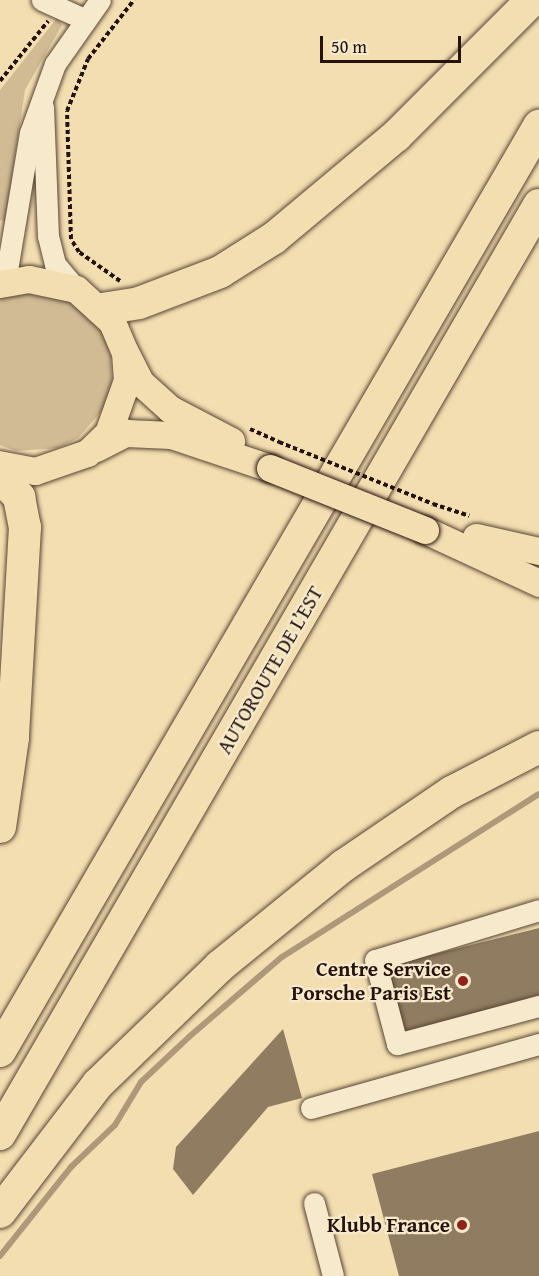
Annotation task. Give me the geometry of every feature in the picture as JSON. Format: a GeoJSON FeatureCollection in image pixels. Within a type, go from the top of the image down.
{"type":"FeatureCollection","features":[{"type":"Feature","properties":{"kind":"highway"},"geometry":{"type":"LineString","coordinates":[[102,309],[146,301],[220,272],[274,238],[396,136],[532,0]]}},
{"type":"Feature","properties":{"kind":"highway","name":"AUTOROUTE DE L’EST"},"geometry":{"type":"LineString","coordinates":[[0,1051],[539,126]]}},
{"type":"Feature","properties":{"kind":"highway","name":"AUTOROUTE DE L’EST"},"geometry":{"type":"LineString","coordinates":[[0,1134],[539,205]]}},
{"type":"Feature","properties":{"kind":"highway"},"geometry":{"type":"LineString","coordinates":[[0,477],[19,497],[24,527],[13,738],[0,827]]}},
{"type":"Feature","properties":{"kind":"highway"},"geometry":{"type":"LineString","coordinates":[[0,554],[18,628]]}},
{"type":"Feature","properties":{"kind":"highway"},"geometry":{"type":"LineString","coordinates":[[0,1212],[98,1084],[220,966],[343,866],[452,792],[539,747]]}},
{"type":"Feature","properties":{"kind":"main road"},"geometry":{"type":"LineString","coordinates":[[2,283],[45,280],[76,290],[102,309],[140,382],[170,409],[274,456],[490,542],[539,551]]}},
{"type":"Feature","properties":{"kind":"main road"},"geometry":{"type":"LineString","coordinates":[[87,453],[108,433],[121,408],[127,380],[125,352]]}},
{"type":"Feature","properties":{"kind":"main road"},"geometry":{"type":"LineString","coordinates":[[0,464],[34,471],[87,453],[126,433],[171,435],[274,456]]}},
{"type":"Feature","properties":{"kind":"main road"},"geometry":{"type":"LineString","coordinates":[[429,518],[539,583]]}},
{"type":"Feature","properties":{"kind":"street"},"geometry":{"type":"LineString","coordinates":[[2,283],[30,133],[43,106],[55,64],[84,19],[100,0]]}},
{"type":"Feature","properties":{"kind":"street"},"geometry":{"type":"LineString","coordinates":[[52,3],[84,19]]}},
{"type":"Feature","properties":{"kind":"street"},"geometry":{"type":"LineString","coordinates":[[43,106],[48,236],[56,264],[76,290]]}},
{"type":"Feature","properties":{"kind":"street"},"geometry":{"type":"LineString","coordinates":[[539,910],[375,960],[397,1044],[539,1006]]}},
{"type":"Feature","properties":{"kind":"street"},"geometry":{"type":"LineString","coordinates":[[311,1108],[539,1044]]}},
{"type":"Feature","properties":{"kind":"street"},"geometry":{"type":"LineString","coordinates":[[314,1203],[333,1276]]}},
{"type":"Feature","properties":{"kind":"path"},"geometry":{"type":"LineString","coordinates":[[124,283],[79,252],[71,239],[67,111],[88,59],[134,0]]}},
{"type":"Feature","properties":{"kind":"path"},"geometry":{"type":"LineString","coordinates":[[0,81],[52,3]]}},
{"type":"Feature","properties":{"kind":"path"},"geometry":{"type":"LineString","coordinates":[[274,456],[429,518]]}},
{"type":"Feature","properties":{"kind":"shaded area"},"geometry":{"type":"Polygon","coordinates":[[[57,18],[62,25],[25,90],[5,221],[0,220],[0,90],[57,18]]]}},
{"type":"Feature","properties":{"kind":"shaded area"},"geometry":{"type":"Polygon","coordinates":[[[47,289],[86,308],[110,343],[112,386],[106,406],[78,438],[58,448],[16,451],[0,445],[0,295],[47,289]]]}},
{"type":"Feature","properties":{"kind":"building","name":"Centre Service Porsche Paris Est"},"geometry":{"type":"Polygon","coordinates":[[[539,928],[539,995],[401,1034],[383,967],[539,928]]]}},
{"type":"Feature","properties":{"kind":"building"},"geometry":{"type":"Polygon","coordinates":[[[283,1029],[302,1098],[268,1107],[193,1195],[173,1169],[176,1147],[283,1029]]]}},
{"type":"Feature","properties":{"kind":"building","name":"Klubb France"},"geometry":{"type":"Polygon","coordinates":[[[539,1131],[539,1276],[399,1276],[372,1174],[539,1131]]]}},
{"type":"Feature","properties":{"kind":"waterway"},"geometry":{"type":"LineString","coordinates":[[0,1256],[71,1167],[115,1125],[141,1082],[190,1036],[282,957],[539,794]]}},
{"type":"Feature","properties":{"kind":"place","name":"Centre Service Porsche Paris Est"},"geometry":{"type":"Point","coordinates":[463,981]}},
{"type":"Feature","properties":{"kind":"place","name":"Klubb France"},"geometry":{"type":"Point","coordinates":[462,1225]}}]}
